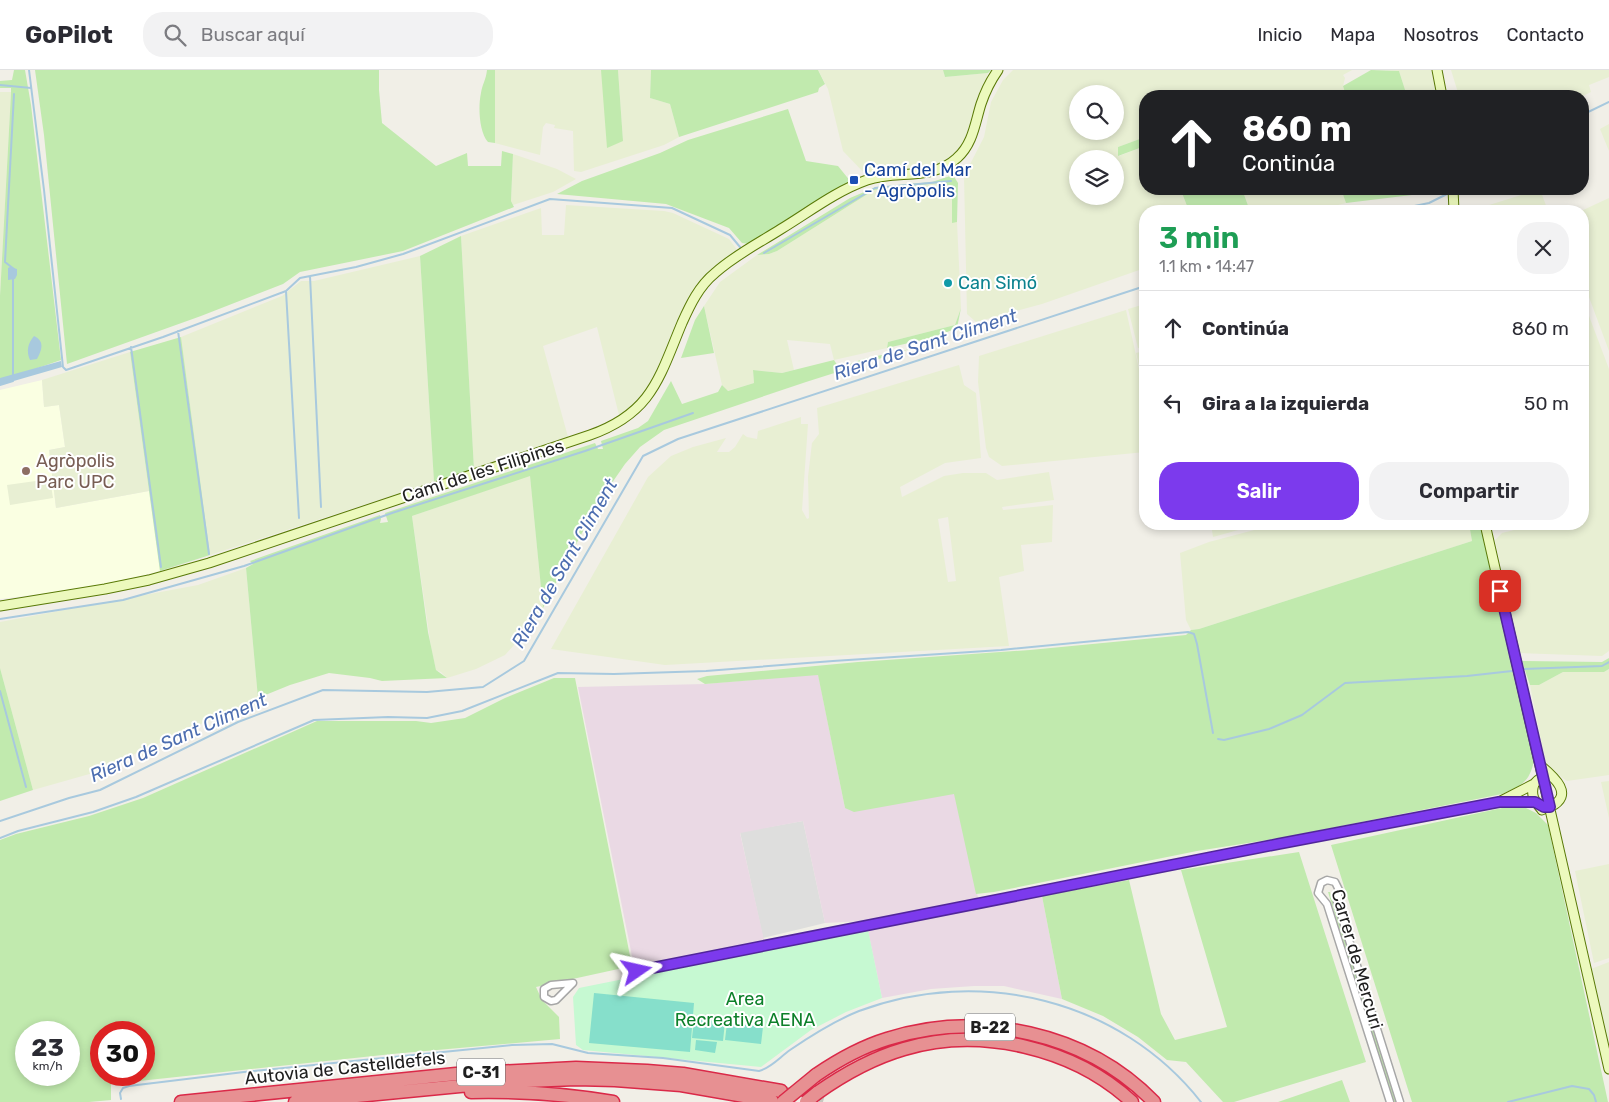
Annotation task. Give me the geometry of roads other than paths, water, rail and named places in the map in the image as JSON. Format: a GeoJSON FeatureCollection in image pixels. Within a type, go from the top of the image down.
{"type":"FeatureCollection","features":[{"type":"Feature","properties":{"kind":"highway","name":"B-22"},"geometry":{"type":"LineString","coordinates":[[779,1098],[850,1054],[885,1039],[903,1034],[950,1027],[995,1027],[1052,1039],[1093,1057],[1135,1084],[1154,1102]]}},
{"type":"Feature","properties":{"kind":"highway"},"geometry":{"type":"LineString","coordinates":[[806,1102],[818,1100],[836,1080],[864,1064],[906,1048],[950,1041],[994,1042],[1046,1053],[1071,1062],[1109,1084],[1132,1102]]}},
{"type":"Feature","properties":{"kind":"highway","name":"Autovia de Castelldefels"},"geometry":{"type":"LineString","coordinates":[[182,1102],[456,1074],[567,1068],[617,1069],[683,1074],[779,1098]]}},
{"type":"Feature","properties":{"kind":"highway","name":"Autovia de Castelldefels"},"geometry":{"type":"LineString","coordinates":[[295,1102],[501,1082],[566,1079],[615,1080],[779,1098]]}},
{"type":"Feature","properties":{"kind":"highway"},"geometry":{"type":"LineString","coordinates":[[410,1091],[530,1092],[561,1094],[613,1102]]}},
{"type":"Feature","properties":{"kind":"main road","name":"Camí de les Filipines"},"geometry":{"type":"LineString","coordinates":[[0,606],[105,590],[208,563],[610,427],[632,413],[656,385],[690,306],[710,277],[735,258],[814,208],[855,185],[866,180],[888,176],[929,173],[945,167],[958,157],[971,139],[984,95],[998,70]]}},
{"type":"Feature","properties":{"kind":"main road"},"geometry":{"type":"LineString","coordinates":[[1437,70],[1441,90]]}},
{"type":"Feature","properties":{"kind":"main road"},"geometry":{"type":"LineString","coordinates":[[1486,530],[1541,766],[1548,778],[1550,807],[1609,1069]]}},
{"type":"Feature","properties":{"kind":"main road"},"geometry":{"type":"LineString","coordinates":[[1499,802],[1548,778]]}},
{"type":"Feature","properties":{"kind":"main road"},"geometry":{"type":"LineString","coordinates":[[1499,802],[1537,804],[1550,807],[1559,801],[1562,796],[1560,785],[1548,778]]}},
{"type":"Feature","properties":{"kind":"main road"},"geometry":{"type":"LineString","coordinates":[[1534,784],[1532,791],[1537,804],[1553,821]]}},
{"type":"Feature","properties":{"kind":"street"},"geometry":{"type":"LineString","coordinates":[[637,971],[1499,802]]}},
{"type":"Feature","properties":{"kind":"street","name":"Carrer de Mercuri"},"geometry":{"type":"LineString","coordinates":[[1390,1102],[1327,904],[1320,898],[1318,893],[1319,885],[1324,880],[1333,881],[1339,888],[1337,902],[1400,1102]]}},
{"type":"Feature","properties":{"kind":"waterway"},"geometry":{"type":"LineString","coordinates":[[29,70],[63,367],[66,370],[163,337],[286,291],[300,278],[356,267],[403,254],[550,199],[672,208],[730,235],[740,247]]}},
{"type":"Feature","properties":{"kind":"waterway"},"geometry":{"type":"LineString","coordinates":[[0,85],[31,88]]}},
{"type":"Feature","properties":{"kind":"waterway"},"geometry":{"type":"LineString","coordinates":[[14,94],[5,262],[14,269]]}},
{"type":"Feature","properties":{"kind":"waterway","name":"Riera de Sant Climent"},"geometry":{"type":"LineString","coordinates":[[1589,112],[1609,102]]}},
{"type":"Feature","properties":{"kind":"waterway"},"geometry":{"type":"LineString","coordinates":[[764,253],[875,188],[951,181]]}},
{"type":"Feature","properties":{"kind":"waterway","name":"Riera de Sant Climent"},"geometry":{"type":"LineString","coordinates":[[1419,205],[1429,203],[1445,195]]}},
{"type":"Feature","properties":{"kind":"waterway"},"geometry":{"type":"LineString","coordinates":[[310,276],[321,507]]}},
{"type":"Feature","properties":{"kind":"waterway"},"geometry":{"type":"LineString","coordinates":[[13,279],[13,376]]}},
{"type":"Feature","properties":{"kind":"waterway","name":"Riera de Sant Climent"},"geometry":{"type":"LineString","coordinates":[[0,821],[69,798],[100,790],[238,722],[323,690],[427,692],[483,687],[524,661],[643,456],[678,439],[1139,288]]}},
{"type":"Feature","properties":{"kind":"waterway"},"geometry":{"type":"LineString","coordinates":[[286,291],[299,518]]}},
{"type":"Feature","properties":{"kind":"waterway"},"geometry":{"type":"LineString","coordinates":[[178,331],[209,554]]}},
{"type":"Feature","properties":{"kind":"waterway"},"geometry":{"type":"LineString","coordinates":[[131,347],[161,567]]}},
{"type":"Feature","properties":{"kind":"waterway"},"geometry":{"type":"LineString","coordinates":[[0,385],[13,381]]}},
{"type":"Feature","properties":{"kind":"waterway"},"geometry":{"type":"LineString","coordinates":[[0,619],[123,600],[244,566],[392,513],[585,451],[693,413]]}},
{"type":"Feature","properties":{"kind":"waterway"},"geometry":{"type":"LineString","coordinates":[[0,838],[18,831],[93,812],[136,797],[314,720],[388,717],[427,718],[462,711],[558,673],[614,674],[706,671],[1001,650],[1188,632],[1194,634],[1197,644],[1213,733]]}},
{"type":"Feature","properties":{"kind":"waterway"},"geometry":{"type":"LineString","coordinates":[[1524,669],[1602,666],[1609,662]]}},
{"type":"Feature","properties":{"kind":"waterway"},"geometry":{"type":"LineString","coordinates":[[1218,739],[1224,740],[1269,729],[1302,715],[1345,683],[1467,676],[1512,671]]}},
{"type":"Feature","properties":{"kind":"waterway"},"geometry":{"type":"LineString","coordinates":[[0,691],[26,787]]}},
{"type":"Feature","properties":{"kind":"waterway"},"geometry":{"type":"LineString","coordinates":[[121,1099],[120,1093],[123,1088],[129,1086],[244,1072],[512,1045],[552,1044],[588,1053],[663,1058],[759,1071],[771,1065],[815,1034],[859,1011],[905,998],[952,992],[999,993],[1045,1001],[1089,1016],[1130,1038],[1168,1067],[1201,1102]]}},
{"type":"Feature","properties":{"kind":"waterway"},"geometry":{"type":"LineString","coordinates":[[1508,1102],[1572,1086],[1589,1089],[1594,1095],[1596,1102]]}},
{"type":"Feature","properties":{"kind":"tunnel"},"geometry":{"type":"LineString","coordinates":[[784,1092],[823,1102]]}},
{"type":"Feature","properties":{"kind":"place","name":"Camí del Mar - Agròpolis"},"geometry":{"type":"Point","coordinates":[854,180]}},
{"type":"Feature","properties":{"kind":"place","name":"Can Simó"},"geometry":{"type":"Point","coordinates":[948,283]}},
{"type":"Feature","properties":{"kind":"place","name":"Agròpolis Parc UPC"},"geometry":{"type":"Point","coordinates":[26,471]}},
{"type":"Feature","properties":{"kind":"park label","name":"Area Recreativa AENA"},"geometry":{"type":"Point","coordinates":[745,1010]}}]}
